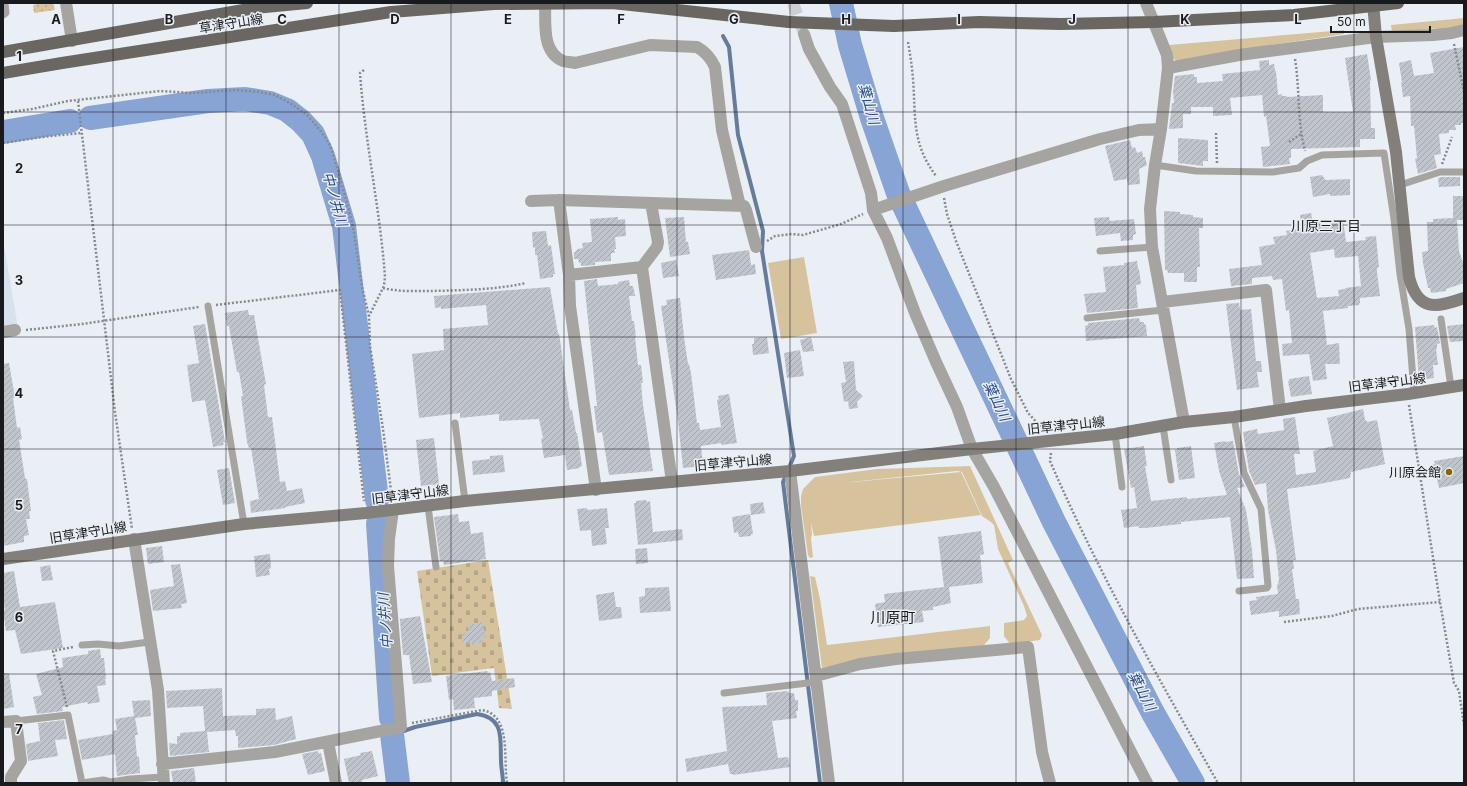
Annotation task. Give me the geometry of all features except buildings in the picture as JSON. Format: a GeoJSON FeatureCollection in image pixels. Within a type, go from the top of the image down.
{"type":"FeatureCollection","features":[{"type":"Feature","properties":{"kind":"main road","name":"草津守山線"},"geometry":{"type":"LineString","coordinates":[[3,52],[255,6],[307,3]]}},
{"type":"Feature","properties":{"kind":"main road","name":"草津守山線"},"geometry":{"type":"LineString","coordinates":[[3,73],[391,12],[494,4],[612,3],[789,22],[894,26],[979,22],[1061,24],[1154,22],[1294,14],[1373,4],[1398,3]]}},
{"type":"Feature","properties":{"kind":"street"},"geometry":{"type":"LineString","coordinates":[[66,3],[72,40]]}},
{"type":"Feature","properties":{"kind":"street"},"geometry":{"type":"LineString","coordinates":[[545,3],[547,44],[554,56],[563,61],[576,63],[650,45],[698,47],[704,50],[712,60],[715,67],[722,130],[740,206]]}},
{"type":"Feature","properties":{"kind":"street"},"geometry":{"type":"LineString","coordinates":[[1146,3],[1167,54],[1168,68],[1150,208],[1152,247],[1184,422]]}},
{"type":"Feature","properties":{"kind":"street"},"geometry":{"type":"LineString","coordinates":[[1373,4],[1376,37],[1390,112],[1400,185],[1409,277],[1412,289],[1423,301],[1432,306],[1441,306],[1464,298]]}},
{"type":"Feature","properties":{"kind":"street"},"geometry":{"type":"LineString","coordinates":[[1168,68],[1239,54],[1376,37],[1433,35],[1458,31]]}},
{"type":"Feature","properties":{"kind":"street"},"geometry":{"type":"LineString","coordinates":[[804,34],[809,49],[830,87],[842,104],[871,192],[873,210],[887,238],[915,313],[975,449],[1147,783]]}},
{"type":"Feature","properties":{"kind":"street"},"geometry":{"type":"LineString","coordinates":[[873,210],[941,186],[1100,139],[1139,130],[1161,129]]}},
{"type":"Feature","properties":{"kind":"street"},"geometry":{"type":"LineString","coordinates":[[531,201],[559,200],[744,206],[756,246]]}},
{"type":"Feature","properties":{"kind":"street"},"geometry":{"type":"LineString","coordinates":[[559,200],[569,275],[570,306],[596,490]]}},
{"type":"Feature","properties":{"kind":"street"},"geometry":{"type":"LineString","coordinates":[[651,203],[658,242],[657,247],[642,267],[672,482]]}},
{"type":"Feature","properties":{"kind":"street"},"geometry":{"type":"LineString","coordinates":[[569,275],[642,267]]}},
{"type":"Feature","properties":{"kind":"street"},"geometry":{"type":"LineString","coordinates":[[1162,306],[1266,290],[1280,410]]}},
{"type":"Feature","properties":{"kind":"street","name":"旧草津守山線"},"geometry":{"type":"LineString","coordinates":[[3,559],[244,524],[366,513],[465,501],[790,471],[1048,440],[1115,434],[1184,422],[1234,417],[1464,385]]}},
{"type":"Feature","properties":{"kind":"street"},"geometry":{"type":"LineString","coordinates":[[790,471],[829,783]]}},
{"type":"Feature","properties":{"kind":"street"},"geometry":{"type":"LineString","coordinates":[[162,764],[275,752],[401,727],[388,566],[389,539],[393,510]]}},
{"type":"Feature","properties":{"kind":"street"},"geometry":{"type":"LineString","coordinates":[[134,539],[149,642],[158,690],[164,780]]}},
{"type":"Feature","properties":{"kind":"street"},"geometry":{"type":"LineString","coordinates":[[816,679],[860,664],[896,659],[1028,647],[1042,752],[1050,783]]}},
{"type":"Feature","properties":{"kind":"street"},"geometry":{"type":"LineString","coordinates":[[3,722],[16,721],[21,761],[11,777],[11,783]]}},
{"type":"Feature","properties":{"kind":"street"},"geometry":{"type":"LineString","coordinates":[[328,742],[336,783]]}},
{"type":"Feature","properties":{"kind":"lane"},"geometry":{"type":"LineString","coordinates":[[3,15],[6,10],[5,3]]}},
{"type":"Feature","properties":{"kind":"lane"},"geometry":{"type":"LineString","coordinates":[[1155,165],[1189,170],[1273,172],[1299,168],[1307,161],[1322,155],[1384,153],[1408,329],[1411,393]]}},
{"type":"Feature","properties":{"kind":"lane"},"geometry":{"type":"LineString","coordinates":[[1400,185],[1440,172],[1464,172]]}},
{"type":"Feature","properties":{"kind":"lane"},"geometry":{"type":"LineString","coordinates":[[1100,251],[1152,247]]}},
{"type":"Feature","properties":{"kind":"lane"},"geometry":{"type":"LineString","coordinates":[[208,306],[244,524]]}},
{"type":"Feature","properties":{"kind":"lane"},"geometry":{"type":"LineString","coordinates":[[1087,318],[1162,306]]}},
{"type":"Feature","properties":{"kind":"lane"},"geometry":{"type":"LineString","coordinates":[[1441,319],[1451,387]]}},
{"type":"Feature","properties":{"kind":"lane"},"geometry":{"type":"LineString","coordinates":[[1234,417],[1244,473],[1261,509],[1268,586],[1267,588],[1239,591]]}},
{"type":"Feature","properties":{"kind":"lane"},"geometry":{"type":"LineString","coordinates":[[455,423],[465,501]]}},
{"type":"Feature","properties":{"kind":"lane"},"geometry":{"type":"LineString","coordinates":[[1163,426],[1171,480]]}},
{"type":"Feature","properties":{"kind":"lane"},"geometry":{"type":"LineString","coordinates":[[1115,434],[1122,487]]}},
{"type":"Feature","properties":{"kind":"lane"},"geometry":{"type":"LineString","coordinates":[[428,506],[436,567]]}},
{"type":"Feature","properties":{"kind":"lane"},"geometry":{"type":"LineString","coordinates":[[82,645],[98,644],[119,646],[149,642]]}},
{"type":"Feature","properties":{"kind":"lane"},"geometry":{"type":"LineString","coordinates":[[724,693],[816,679]]}},
{"type":"Feature","properties":{"kind":"lane"},"geometry":{"type":"LineString","coordinates":[[16,721],[68,715],[82,783],[103,780],[111,782],[164,780]]}},
{"type":"Feature","properties":{"kind":"path"},"geometry":{"type":"LineString","coordinates":[[1458,31],[1464,92]]}},
{"type":"Feature","properties":{"kind":"path"},"geometry":{"type":"LineString","coordinates":[[908,42],[913,78],[915,131],[922,152],[941,186],[947,214],[1011,379],[1028,413],[1048,440],[1050,461],[1089,545],[1176,709],[1218,783]]}},
{"type":"Feature","properties":{"kind":"path"},"geometry":{"type":"LineString","coordinates":[[1294,48],[1298,81],[1298,108],[1301,134],[1307,161]]}},
{"type":"Feature","properties":{"kind":"path"},"geometry":{"type":"LineString","coordinates":[[364,70],[360,73],[362,96],[385,277],[383,288],[369,316]]}},
{"type":"Feature","properties":{"kind":"path"},"geometry":{"type":"LineString","coordinates":[[3,113],[78,101],[160,91],[191,93],[236,90],[275,95],[307,115],[324,135],[330,145],[354,232],[362,287],[369,316],[370,346],[383,429],[393,510]]}},
{"type":"Feature","properties":{"kind":"path"},"geometry":{"type":"LineString","coordinates":[[78,101],[119,438],[134,539]]}},
{"type":"Feature","properties":{"kind":"path"},"geometry":{"type":"LineString","coordinates":[[3,143],[81,133]]}},
{"type":"Feature","properties":{"kind":"path"},"geometry":{"type":"LineString","coordinates":[[1216,134],[1218,171]]}},
{"type":"Feature","properties":{"kind":"path"},"geometry":{"type":"LineString","coordinates":[[1289,142],[1301,134]]}},
{"type":"Feature","properties":{"kind":"path"},"geometry":{"type":"LineString","coordinates":[[1440,172],[1452,137]]}},
{"type":"Feature","properties":{"kind":"path"},"geometry":{"type":"LineString","coordinates":[[756,246],[776,236],[792,234],[803,235],[841,224],[873,210]]}},
{"type":"Feature","properties":{"kind":"path"},"geometry":{"type":"LineString","coordinates":[[383,288],[403,291],[468,290],[512,286],[526,283]]}},
{"type":"Feature","properties":{"kind":"path"},"geometry":{"type":"LineString","coordinates":[[9,331],[105,321],[208,306],[340,290],[366,513]]}},
{"type":"Feature","properties":{"kind":"path"},"geometry":{"type":"LineString","coordinates":[[1411,393],[1440,602],[1454,683],[1459,691],[1464,725]]}},
{"type":"Feature","properties":{"kind":"path"},"geometry":{"type":"LineString","coordinates":[[1284,622],[1332,616],[1358,609],[1440,602]]}},
{"type":"Feature","properties":{"kind":"path"},"geometry":{"type":"LineString","coordinates":[[68,715],[54,651],[82,645]]}},
{"type":"Feature","properties":{"kind":"path"},"geometry":{"type":"LineString","coordinates":[[401,727],[412,723],[468,712],[482,710],[490,711],[496,716],[502,730],[507,783]]}},
{"type":"Feature","properties":{"kind":"shaded area"},"geometry":{"type":"Polygon","coordinates":[[[3,239],[18,328],[3,329],[3,239]]]}},
{"type":"Feature","properties":{"kind":"green space"},"geometry":{"type":"Polygon","coordinates":[[[40,3],[53,3],[55,10],[34,13],[33,5],[40,3]]]}},
{"type":"Feature","properties":{"kind":"green space"},"geometry":{"type":"Polygon","coordinates":[[[1464,18],[1464,24],[1454,27],[1392,32],[1391,25],[1464,18]]]}},
{"type":"Feature","properties":{"kind":"green space"},"geometry":{"type":"Polygon","coordinates":[[[1344,30],[1344,34],[1177,61],[1172,58],[1169,45],[1344,30]]]}},
{"type":"Feature","properties":{"kind":"green space"},"geometry":{"type":"Polygon","coordinates":[[[804,257],[817,333],[781,339],[768,263],[804,257]]]}},
{"type":"Feature","properties":{"kind":"green space"},"geometry":{"type":"Polygon","coordinates":[[[970,466],[1013,560],[1008,563],[1042,635],[1040,640],[1010,644],[1004,636],[1004,623],[1024,620],[1027,616],[1024,606],[998,549],[994,525],[982,516],[962,472],[957,471],[841,483],[961,472],[981,515],[814,536],[811,523],[813,557],[810,558],[808,555],[801,496],[803,489],[815,477],[877,469],[970,466]]]}},
{"type":"Feature","properties":{"kind":"green space"},"geometry":{"type":"Polygon","coordinates":[[[488,560],[512,709],[499,708],[494,668],[432,676],[417,571],[488,560]]]}},
{"type":"Feature","properties":{"kind":"green space"},"geometry":{"type":"Polygon","coordinates":[[[810,576],[815,577],[827,645],[990,626],[990,638],[984,645],[822,668],[810,576]]]}},
{"type":"Feature","properties":{"kind":"waterway","name":"葉山川"},"geometry":{"type":"LineString","coordinates":[[841,3],[850,45],[872,118],[898,193],[1054,522],[1153,713],[1193,783]]}},
{"type":"Feature","properties":{"kind":"waterway"},"geometry":{"type":"LineString","coordinates":[[723,36],[729,47],[738,135],[763,231],[762,251],[794,456],[783,482],[820,783]]}},
{"type":"Feature","properties":{"kind":"waterway","name":"中ノ井川"},"geometry":{"type":"LineString","coordinates":[[90,118],[208,101],[245,99],[270,103],[287,110],[301,121],[313,134],[323,156],[344,226],[377,500]]}},
{"type":"Feature","properties":{"kind":"waterway","name":"中ノ井川"},"geometry":{"type":"LineString","coordinates":[[3,132],[70,121]]}},
{"type":"Feature","properties":{"kind":"waterway","name":"中ノ井川"},"geometry":{"type":"LineString","coordinates":[[378,524],[391,718]]}},
{"type":"Feature","properties":{"kind":"waterway"},"geometry":{"type":"LineString","coordinates":[[401,732],[415,727],[477,714],[486,716],[497,725],[499,731],[503,783]]}},
{"type":"Feature","properties":{"kind":"waterway","name":"中ノ井川"},"geometry":{"type":"LineString","coordinates":[[392,734],[398,783]]}},
{"type":"Feature","properties":{"kind":"tunnel"},"geometry":{"type":"LineString","coordinates":[[793,3],[803,31]]}},
{"type":"Feature","properties":{"kind":"place","name":"川原会館"},"geometry":{"type":"Point","coordinates":[1449,472]}},
{"type":"Feature","properties":{"kind":"district","name":"川原三丁目"},"geometry":{"type":"Point","coordinates":[1326,226]}},
{"type":"Feature","properties":{"kind":"district","name":"川原町"},"geometry":{"type":"Point","coordinates":[893,618]}}]}
